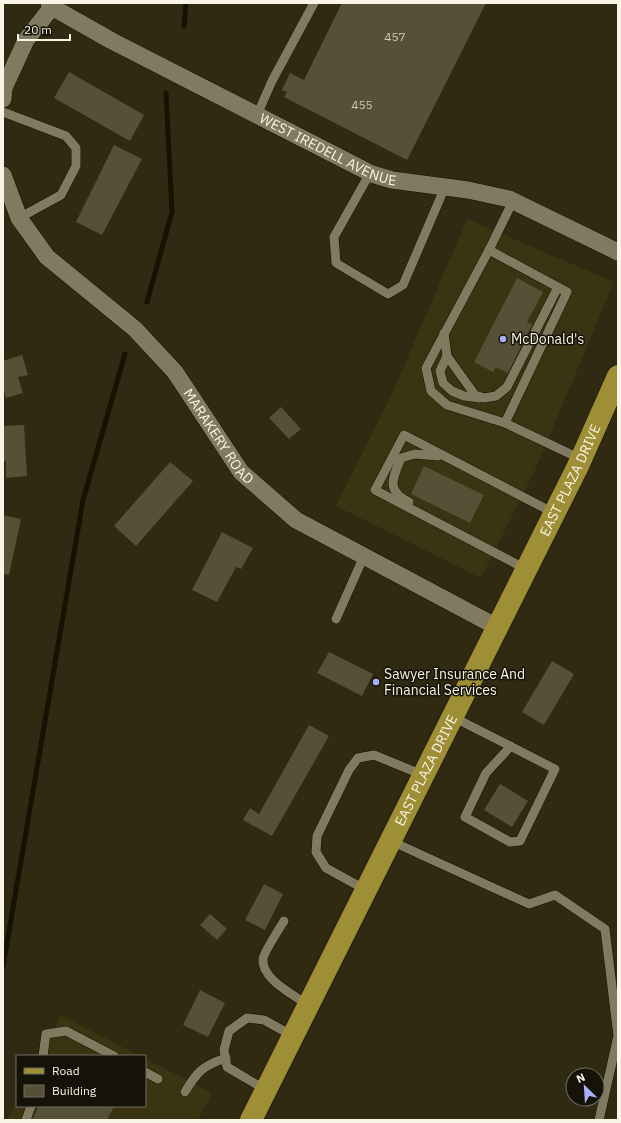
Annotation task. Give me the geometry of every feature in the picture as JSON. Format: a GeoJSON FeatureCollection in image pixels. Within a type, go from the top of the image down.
{"type":"FeatureCollection","features":[{"type":"Feature","properties":{"kind":"main road","name":"EAST PLAZA DRIVE"},"geometry":{"type":"LineString","coordinates":[[251,1120],[581,459],[618,376]]}},
{"type":"Feature","properties":{"kind":"street","name":"WEST IREDELL AVENUE"},"geometry":{"type":"LineString","coordinates":[[51,5],[112,41],[370,173],[392,180],[468,190],[513,201],[618,252]]}},
{"type":"Feature","properties":{"kind":"street"},"geometry":{"type":"LineString","coordinates":[[3,91],[26,40],[51,5]]}},
{"type":"Feature","properties":{"kind":"street","name":"MARAKERY ROAD"},"geometry":{"type":"LineString","coordinates":[[3,175],[19,218],[47,257],[135,329],[175,372],[241,472],[296,520],[497,627]]}},
{"type":"Feature","properties":{"kind":"lane"},"geometry":{"type":"LineString","coordinates":[[257,115],[272,81],[314,3]]}},
{"type":"Feature","properties":{"kind":"lane"},"geometry":{"type":"LineString","coordinates":[[3,112],[66,136],[76,148],[76,166],[61,196],[19,218]]}},
{"type":"Feature","properties":{"kind":"lane"},"geometry":{"type":"LineString","coordinates":[[370,173],[334,237],[336,263],[388,294],[403,285],[446,187]]}},
{"type":"Feature","properties":{"kind":"lane"},"geometry":{"type":"LineString","coordinates":[[513,201],[489,250],[426,368],[431,391],[447,405],[505,423],[581,459]]}},
{"type":"Feature","properties":{"kind":"lane"},"geometry":{"type":"LineString","coordinates":[[489,250],[567,292],[505,423]]}},
{"type":"Feature","properties":{"kind":"lane"},"geometry":{"type":"LineString","coordinates":[[447,356],[440,371],[443,383],[452,391],[464,396],[484,398],[496,396],[507,387],[558,287]]}},
{"type":"Feature","properties":{"kind":"lane"},"geometry":{"type":"LineString","coordinates":[[444,334],[447,356],[475,394],[484,398]]}},
{"type":"Feature","properties":{"kind":"lane"},"geometry":{"type":"LineString","coordinates":[[526,568],[375,490],[404,435],[554,513]]}},
{"type":"Feature","properties":{"kind":"lane"},"geometry":{"type":"LineString","coordinates":[[443,456],[415,454],[401,458],[392,480],[394,489],[401,498],[454,525],[468,538]]}},
{"type":"Feature","properties":{"kind":"lane"},"geometry":{"type":"LineString","coordinates":[[336,619],[364,556]]}},
{"type":"Feature","properties":{"kind":"lane"},"geometry":{"type":"LineString","coordinates":[[453,717],[511,746],[555,769],[520,842],[510,842],[465,817],[486,773],[511,746]]}},
{"type":"Feature","properties":{"kind":"lane"},"geometry":{"type":"LineString","coordinates":[[366,890],[326,868],[316,852],[317,836],[349,770],[358,758],[374,755],[423,775]]}},
{"type":"Feature","properties":{"kind":"lane"},"geometry":{"type":"LineString","coordinates":[[391,841],[529,904],[555,896],[605,929],[618,1036],[599,1120]]}},
{"type":"Feature","properties":{"kind":"lane"},"geometry":{"type":"LineString","coordinates":[[284,921],[263,958],[264,968],[271,979],[308,1006]]}},
{"type":"Feature","properties":{"kind":"lane"},"geometry":{"type":"LineString","coordinates":[[266,1090],[227,1067],[224,1050],[229,1031],[247,1018],[264,1020],[293,1036]]}},
{"type":"Feature","properties":{"kind":"lane"},"geometry":{"type":"LineString","coordinates":[[43,1055],[46,1034],[66,1031],[112,1055]]}},
{"type":"Feature","properties":{"kind":"lane"},"geometry":{"type":"LineString","coordinates":[[185,1092],[196,1074],[211,1063],[226,1058]]}},
{"type":"Feature","properties":{"kind":"lane"},"geometry":{"type":"LineString","coordinates":[[146,1073],[158,1079]]}},
{"type":"Feature","properties":{"kind":"lane"},"geometry":{"type":"LineString","coordinates":[[26,1120],[31,1107]]}},
{"type":"Feature","properties":{"kind":"shaded area","name":"McDonald's"},"geometry":{"type":"Polygon","coordinates":[[[467,219],[614,282],[536,468],[481,578],[336,506],[391,396],[467,219]]]}},
{"type":"Feature","properties":{"kind":"shaded area"},"geometry":{"type":"Polygon","coordinates":[[[61,1015],[138,1055],[41,1055],[61,1015]]]}},
{"type":"Feature","properties":{"kind":"shaded area"},"geometry":{"type":"Polygon","coordinates":[[[146,1060],[212,1093],[198,1120],[7,1120],[16,1102],[16,1107],[146,1107],[146,1060]]]}},
{"type":"Feature","properties":{"kind":"building"},"geometry":{"type":"Polygon","coordinates":[[[342,3],[486,3],[407,160],[284,97],[287,92],[282,90],[290,73],[304,80],[342,3]]]}},
{"type":"Feature","properties":{"kind":"building"},"geometry":{"type":"Polygon","coordinates":[[[69,72],[144,115],[130,141],[54,98],[69,72]]]}},
{"type":"Feature","properties":{"kind":"building"},"geometry":{"type":"Polygon","coordinates":[[[114,145],[142,159],[102,235],[76,222],[114,145]]]}},
{"type":"Feature","properties":{"kind":"building"},"geometry":{"type":"Polygon","coordinates":[[[517,278],[543,292],[527,322],[532,325],[508,373],[496,367],[493,372],[474,362],[517,278]]]}},
{"type":"Feature","properties":{"kind":"building"},"geometry":{"type":"Polygon","coordinates":[[[22,355],[28,375],[18,377],[23,393],[6,398],[3,388],[3,361],[22,355]]]}},
{"type":"Feature","properties":{"kind":"building"},"geometry":{"type":"Polygon","coordinates":[[[281,407],[301,429],[289,439],[269,418],[281,407]]]}},
{"type":"Feature","properties":{"kind":"building"},"geometry":{"type":"Polygon","coordinates":[[[24,425],[27,476],[6,478],[6,461],[3,461],[3,426],[24,425]]]}},
{"type":"Feature","properties":{"kind":"building"},"geometry":{"type":"Polygon","coordinates":[[[170,462],[193,481],[136,546],[114,526],[170,462]]]}},
{"type":"Feature","properties":{"kind":"building"},"geometry":{"type":"Polygon","coordinates":[[[424,466],[484,495],[470,523],[411,494],[424,466]]]}},
{"type":"Feature","properties":{"kind":"building"},"geometry":{"type":"Polygon","coordinates":[[[3,515],[21,519],[9,575],[3,574],[3,515]]]}},
{"type":"Feature","properties":{"kind":"building"},"geometry":{"type":"Polygon","coordinates":[[[222,532],[253,548],[241,569],[236,567],[217,602],[192,590],[222,532]]]}},
{"type":"Feature","properties":{"kind":"building"},"geometry":{"type":"Polygon","coordinates":[[[329,652],[373,674],[362,696],[317,673],[329,652]]]}},
{"type":"Feature","properties":{"kind":"building"},"geometry":{"type":"Polygon","coordinates":[[[552,661],[574,674],[544,725],[522,712],[552,661]]]}},
{"type":"Feature","properties":{"kind":"building"},"geometry":{"type":"Polygon","coordinates":[[[309,725],[329,736],[272,836],[243,820],[250,808],[259,814],[309,725]]]}},
{"type":"Feature","properties":{"kind":"building"},"geometry":{"type":"Polygon","coordinates":[[[500,784],[528,801],[512,827],[484,810],[500,784]]]}},
{"type":"Feature","properties":{"kind":"building"},"geometry":{"type":"Polygon","coordinates":[[[264,884],[283,894],[265,930],[245,920],[264,884]]]}},
{"type":"Feature","properties":{"kind":"building"},"geometry":{"type":"Polygon","coordinates":[[[210,914],[227,929],[217,940],[200,925],[210,914]]]}},
{"type":"Feature","properties":{"kind":"building"},"geometry":{"type":"Polygon","coordinates":[[[200,990],[225,1003],[208,1037],[183,1025],[200,990]]]}},
{"type":"Feature","properties":{"kind":"building"},"geometry":{"type":"Polygon","coordinates":[[[38,1107],[114,1107],[107,1120],[32,1120],[38,1107]]]}},
{"type":"Feature","properties":{"kind":"waterway"},"geometry":{"type":"LineString","coordinates":[[184,26],[186,3]]}},
{"type":"Feature","properties":{"kind":"waterway"},"geometry":{"type":"LineString","coordinates":[[147,302],[172,212],[166,93]]}},
{"type":"Feature","properties":{"kind":"waterway"},"geometry":{"type":"LineString","coordinates":[[3,966],[83,500],[125,354]]}},
{"type":"Feature","properties":{"kind":"place","name":"McDonald's"},"geometry":{"type":"Point","coordinates":[503,339]}},
{"type":"Feature","properties":{"kind":"place","name":"Sawyer Insurance And Financial Services"},"geometry":{"type":"Point","coordinates":[376,682]}}]}
